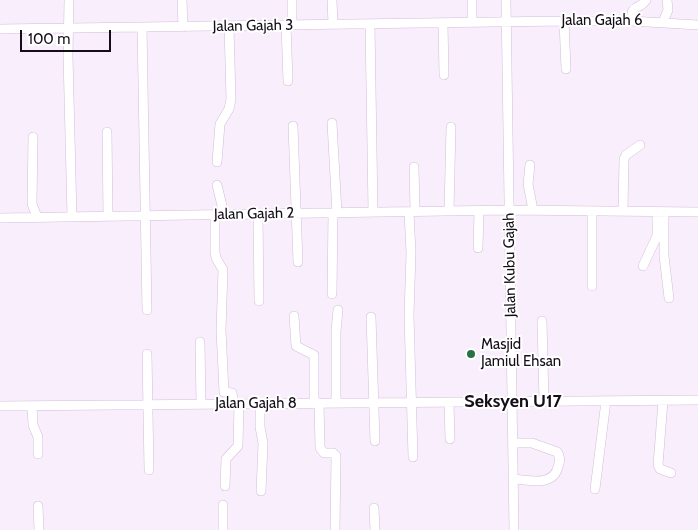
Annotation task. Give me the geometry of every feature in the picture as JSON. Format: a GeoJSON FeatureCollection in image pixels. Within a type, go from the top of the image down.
{"type":"FeatureCollection","features":[{"type":"Feature","properties":{"kind":"street"},"geometry":{"type":"LineString","coordinates":[[69,0],[68,56],[72,217]]}},
{"type":"Feature","properties":{"kind":"street"},"geometry":{"type":"LineString","coordinates":[[182,0],[183,27]]}},
{"type":"Feature","properties":{"kind":"street"},"geometry":{"type":"LineString","coordinates":[[288,81],[289,25],[292,0]]}},
{"type":"Feature","properties":{"kind":"street"},"geometry":{"type":"LineString","coordinates":[[332,0],[333,24]]}},
{"type":"Feature","properties":{"kind":"street"},"geometry":{"type":"LineString","coordinates":[[472,0],[472,22]]}},
{"type":"Feature","properties":{"kind":"street","name":"Jalan Kubu Gajah"},"geometry":{"type":"LineString","coordinates":[[506,0],[514,530]]}},
{"type":"Feature","properties":{"kind":"street"},"geometry":{"type":"LineString","coordinates":[[631,21],[631,11],[634,7],[641,6],[646,0]]}},
{"type":"Feature","properties":{"kind":"street"},"geometry":{"type":"LineString","coordinates":[[663,22],[668,10],[667,0]]}},
{"type":"Feature","properties":{"kind":"street"},"geometry":{"type":"LineString","coordinates":[[564,21],[566,69]]}},
{"type":"Feature","properties":{"kind":"street","name":"Jalan Gajah 6"},"geometry":{"type":"LineString","coordinates":[[507,22],[631,21],[698,25]]}},
{"type":"Feature","properties":{"kind":"street","name":"Jalan Gajah 3"},"geometry":{"type":"LineString","coordinates":[[0,30],[507,22]]}},
{"type":"Feature","properties":{"kind":"street"},"geometry":{"type":"LineString","coordinates":[[443,23],[444,75]]}},
{"type":"Feature","properties":{"kind":"street"},"geometry":{"type":"LineString","coordinates":[[370,24],[373,212]]}},
{"type":"Feature","properties":{"kind":"street"},"geometry":{"type":"LineString","coordinates":[[217,162],[216,152],[220,124],[229,109],[231,99],[229,26]]}},
{"type":"Feature","properties":{"kind":"street"},"geometry":{"type":"LineString","coordinates":[[142,27],[147,310]]}},
{"type":"Feature","properties":{"kind":"street"},"geometry":{"type":"LineString","coordinates":[[332,123],[335,213],[332,294]]}},
{"type":"Feature","properties":{"kind":"street"},"geometry":{"type":"LineString","coordinates":[[293,126],[298,262]]}},
{"type":"Feature","properties":{"kind":"street"},"geometry":{"type":"LineString","coordinates":[[449,211],[451,127]]}},
{"type":"Feature","properties":{"kind":"street"},"geometry":{"type":"LineString","coordinates":[[107,132],[108,216]]}},
{"type":"Feature","properties":{"kind":"street"},"geometry":{"type":"LineString","coordinates":[[33,137],[32,204],[37,217]]}},
{"type":"Feature","properties":{"kind":"street"},"geometry":{"type":"LineString","coordinates":[[623,211],[624,159],[626,155],[640,145]]}},
{"type":"Feature","properties":{"kind":"street"},"geometry":{"type":"LineString","coordinates":[[530,165],[528,184],[533,210]]}},
{"type":"Feature","properties":{"kind":"street"},"geometry":{"type":"LineString","coordinates":[[413,457],[409,315],[414,167]]}},
{"type":"Feature","properties":{"kind":"street"},"geometry":{"type":"LineString","coordinates":[[216,185],[220,214],[215,252],[216,258],[223,270],[221,330],[224,392],[232,404],[238,446],[226,458],[225,486]]}},
{"type":"Feature","properties":{"kind":"street"},"geometry":{"type":"LineString","coordinates":[[478,210],[478,248]]}},
{"type":"Feature","properties":{"kind":"street","name":"Jalan Gajah 2"},"geometry":{"type":"LineString","coordinates":[[0,218],[478,210],[698,212]]}},
{"type":"Feature","properties":{"kind":"street"},"geometry":{"type":"LineString","coordinates":[[592,210],[592,286]]}},
{"type":"Feature","properties":{"kind":"street"},"geometry":{"type":"LineString","coordinates":[[643,266],[656,236],[661,212]]}},
{"type":"Feature","properties":{"kind":"street"},"geometry":{"type":"LineString","coordinates":[[661,212],[669,298]]}},
{"type":"Feature","properties":{"kind":"street"},"geometry":{"type":"LineString","coordinates":[[258,214],[259,301]]}},
{"type":"Feature","properties":{"kind":"street"},"geometry":{"type":"LineString","coordinates":[[336,403],[336,331],[338,310]]}},
{"type":"Feature","properties":{"kind":"street"},"geometry":{"type":"LineString","coordinates":[[294,316],[296,346],[314,355],[320,448],[324,453],[334,453],[336,456],[336,530]]}},
{"type":"Feature","properties":{"kind":"street"},"geometry":{"type":"LineString","coordinates":[[371,316],[375,441]]}},
{"type":"Feature","properties":{"kind":"street"},"geometry":{"type":"LineString","coordinates":[[542,321],[544,402]]}},
{"type":"Feature","properties":{"kind":"street"},"geometry":{"type":"LineString","coordinates":[[200,342],[201,404]]}},
{"type":"Feature","properties":{"kind":"street"},"geometry":{"type":"LineString","coordinates":[[147,354],[148,470]]}},
{"type":"Feature","properties":{"kind":"street","name":"Jalan Gajah 8"},"geometry":{"type":"LineString","coordinates":[[0,406],[698,400]]}},
{"type":"Feature","properties":{"kind":"street"},"geometry":{"type":"LineString","coordinates":[[595,489],[606,401]]}},
{"type":"Feature","properties":{"kind":"street"},"geometry":{"type":"LineString","coordinates":[[663,401],[658,465],[660,469],[671,473]]}},
{"type":"Feature","properties":{"kind":"street"},"geometry":{"type":"LineString","coordinates":[[449,402],[450,438]]}},
{"type":"Feature","properties":{"kind":"street"},"geometry":{"type":"LineString","coordinates":[[260,404],[260,427],[263,442],[261,491]]}},
{"type":"Feature","properties":{"kind":"street"},"geometry":{"type":"LineString","coordinates":[[32,406],[33,425],[38,437],[38,454]]}},
{"type":"Feature","properties":{"kind":"street"},"geometry":{"type":"LineString","coordinates":[[513,443],[536,444],[557,452],[559,455],[559,465],[556,473],[549,480],[513,479]]}},
{"type":"Feature","properties":{"kind":"street"},"geometry":{"type":"LineString","coordinates":[[38,506],[38,530]]}},
{"type":"Feature","properties":{"kind":"street"},"geometry":{"type":"LineString","coordinates":[[223,506],[223,530]]}},
{"type":"Feature","properties":{"kind":"street"},"geometry":{"type":"LineString","coordinates":[[374,508],[375,530]]}},
{"type":"Feature","properties":{"kind":"place","name":"Masjid Jamiul Ehsan"},"geometry":{"type":"Point","coordinates":[471,354]}},
{"type":"Feature","properties":{"kind":"district","name":"Seksyen U17"},"geometry":{"type":"Point","coordinates":[513,402]}}]}
